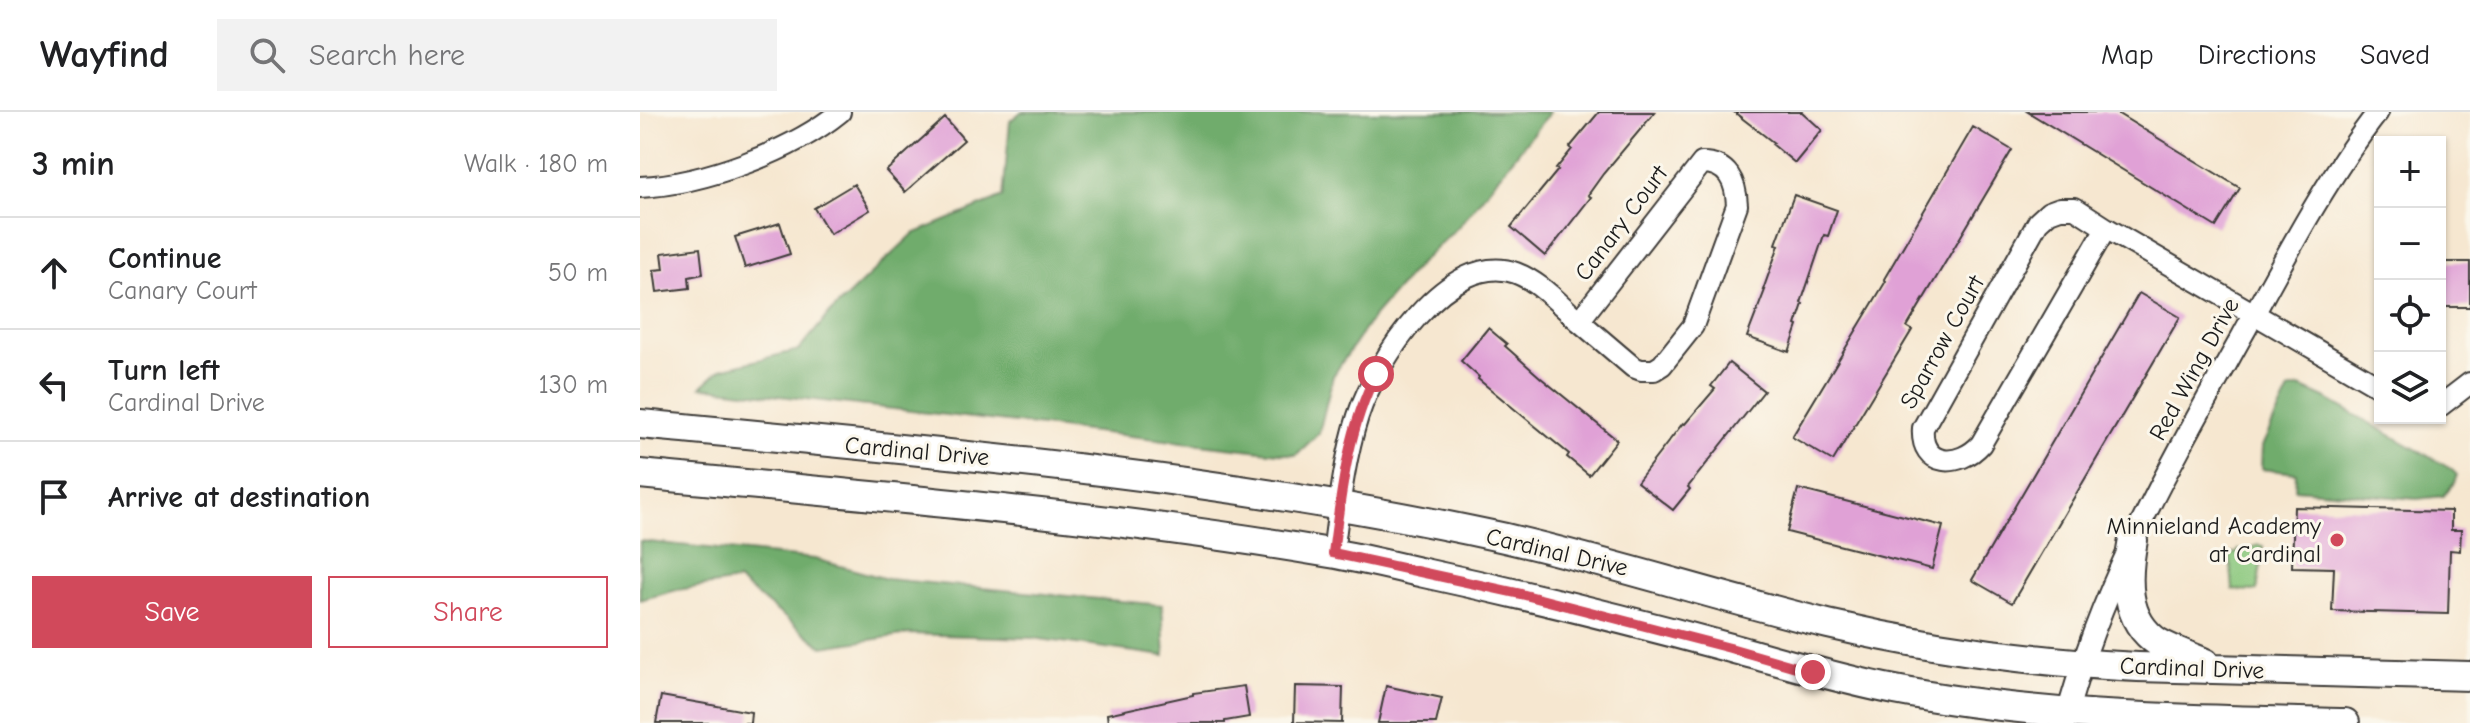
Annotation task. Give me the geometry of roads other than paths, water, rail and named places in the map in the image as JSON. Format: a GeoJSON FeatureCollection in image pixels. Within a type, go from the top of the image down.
{"type":"FeatureCollection","features":[{"type":"Feature","properties":{"kind":"main road","name":"Cardinal Drive"},"geometry":{"type":"LineString","coordinates":[[640,424],[995,458],[1185,481],[1339,506],[1497,537],[1656,576],[1826,624],[1914,643],[2003,656],[2083,665],[2470,676]]}},
{"type":"Feature","properties":{"kind":"main road","name":"Cardinal Drive"},"geometry":{"type":"LineString","coordinates":[[640,474],[1007,509],[1333,553],[1521,594],[1813,672],[1898,691],[2066,718],[2345,723]]}},
{"type":"Feature","properties":{"kind":"main road"},"geometry":{"type":"LineString","coordinates":[[2133,540],[2128,565],[2129,594],[2142,628],[2164,646],[2221,669]]}},
{"type":"Feature","properties":{"kind":"street"},"geometry":{"type":"LineString","coordinates":[[640,187],[710,175],[747,163],[801,137],[840,112]]}},
{"type":"Feature","properties":{"kind":"street","name":"Red Wing Drive"},"geometry":{"type":"LineString","coordinates":[[2066,718],[2116,575],[2183,441],[2352,145],[2378,112]]}},
{"type":"Feature","properties":{"kind":"street","name":"Canary Court"},"geometry":{"type":"LineString","coordinates":[[1333,553],[1339,506],[1357,418],[1365,395],[1393,348],[1445,288],[1464,277],[1489,270],[1518,273],[1633,367],[1654,370],[1662,365],[1701,311],[1737,205],[1736,190],[1728,173],[1716,164],[1702,163],[1696,167],[1579,321]]}},
{"type":"Feature","properties":{"kind":"street","name":"Sparrow Court"},"geometry":{"type":"LineString","coordinates":[[2106,228],[1981,444],[1972,455],[1959,460],[1940,460],[1929,453],[1922,440],[1923,428],[2038,222],[2049,212],[2060,208],[2075,208],[2374,384]]}},
{"type":"Feature","properties":{"kind":"street"},"geometry":{"type":"LineString","coordinates":[[2446,401],[2470,383]]}},
{"type":"Feature","properties":{"kind":"place","name":"Minnieland Academy at Cardinal"},"geometry":{"type":"Point","coordinates":[2337,540]}}]}
